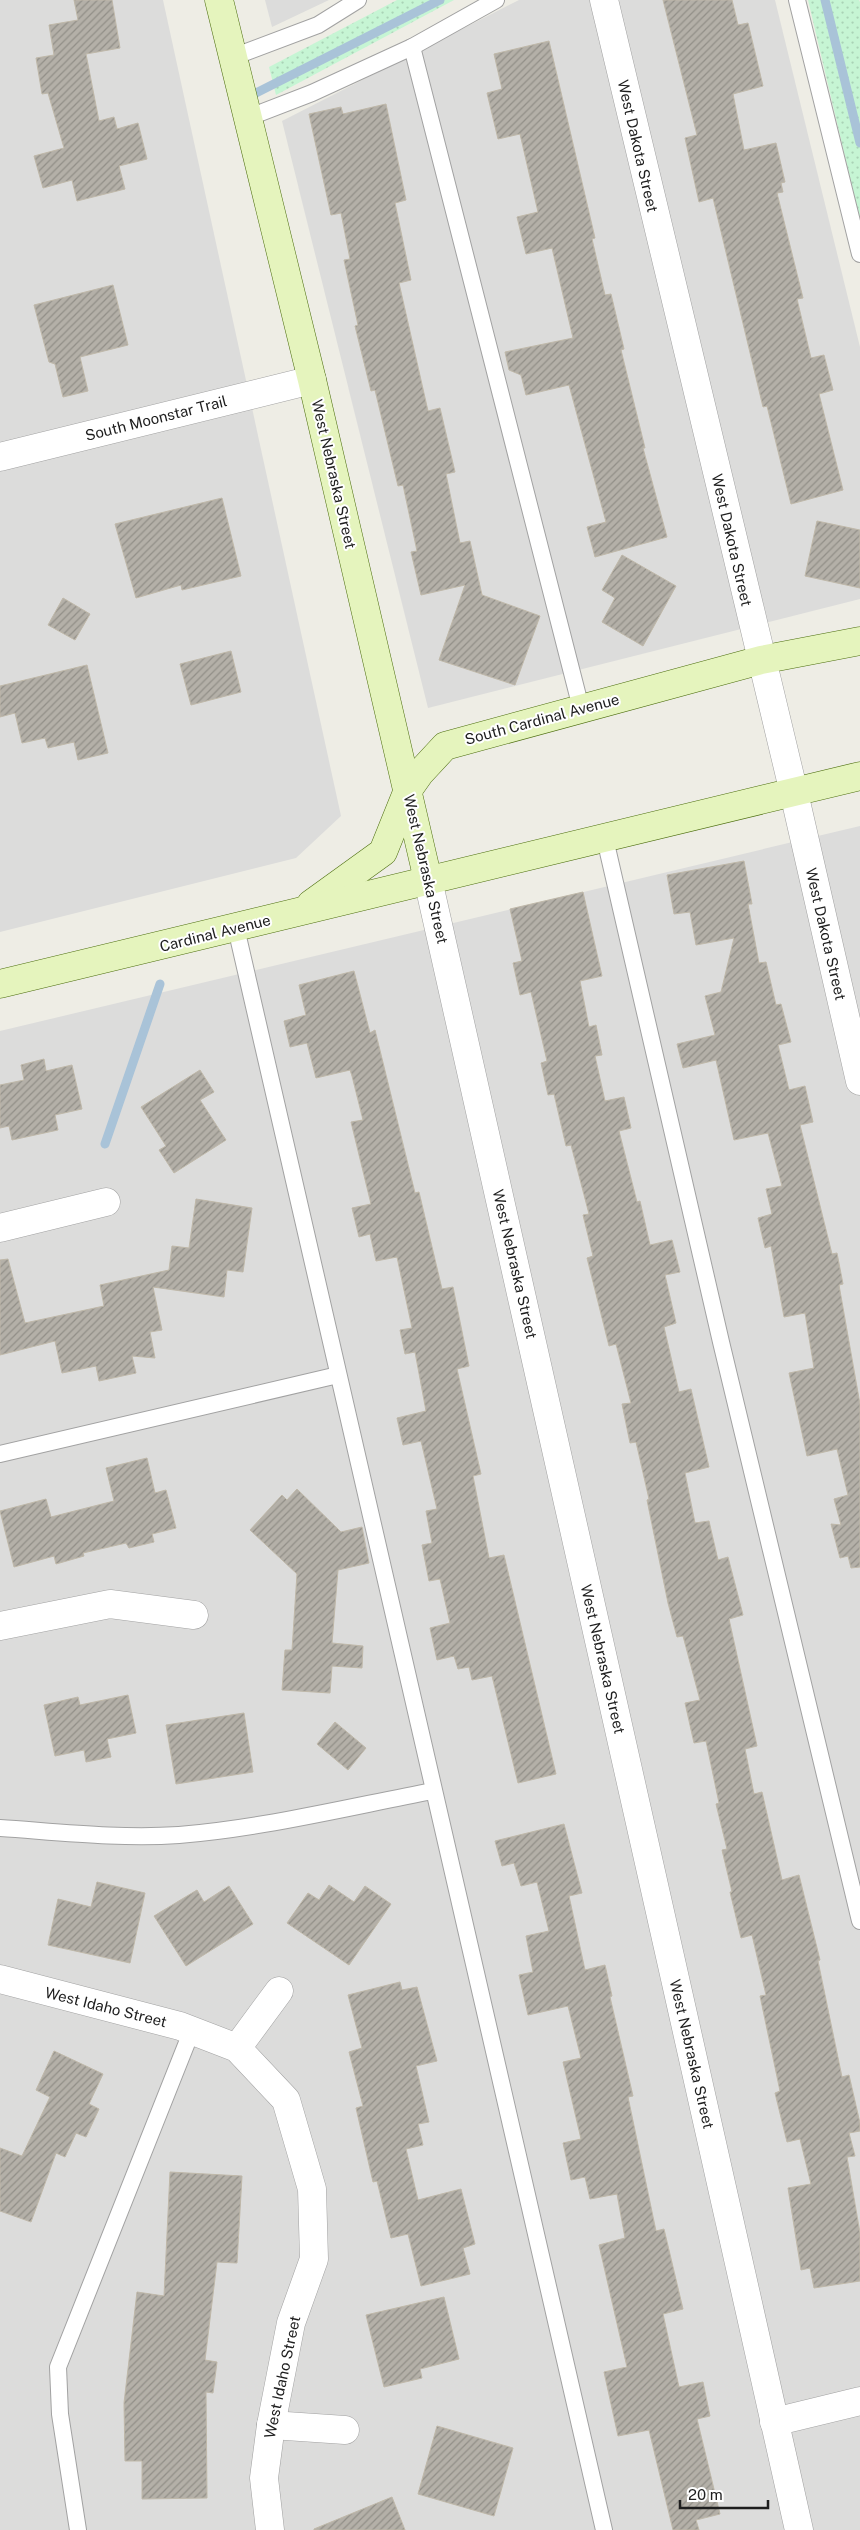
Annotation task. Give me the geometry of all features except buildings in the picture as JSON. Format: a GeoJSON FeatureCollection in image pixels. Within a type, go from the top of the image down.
{"type":"FeatureCollection","features":[{"type":"Feature","properties":{"kind":"main road","name":"West Nebraska Street"},"geometry":{"type":"LineString","coordinates":[[219,0],[312,380],[428,880]]}},
{"type":"Feature","properties":{"kind":"main road","name":"South Cardinal Avenue"},"geometry":{"type":"LineString","coordinates":[[300,912],[383,852],[408,790],[420,773],[446,746],[761,660],[860,641]]}},
{"type":"Feature","properties":{"kind":"main road"},"geometry":{"type":"LineString","coordinates":[[428,880],[605,839],[860,776]]}},
{"type":"Feature","properties":{"kind":"main road","name":"Cardinal Avenue"},"geometry":{"type":"LineString","coordinates":[[0,984],[428,880]]}},
{"type":"Feature","properties":{"kind":"street","name":"West Dakota Street"},"geometry":{"type":"LineString","coordinates":[[604,0],[794,793],[860,1080]]}},
{"type":"Feature","properties":{"kind":"street","name":"South Moonstar Trail"},"geometry":{"type":"LineString","coordinates":[[0,457],[312,380]]}},
{"type":"Feature","properties":{"kind":"street","name":"West Nebraska Street"},"geometry":{"type":"LineString","coordinates":[[428,880],[799,2530]]}},
{"type":"Feature","properties":{"kind":"street"},"geometry":{"type":"LineString","coordinates":[[0,1228],[106,1202]]}},
{"type":"Feature","properties":{"kind":"street"},"geometry":{"type":"LineString","coordinates":[[0,1626],[110,1604],[194,1615]]}},
{"type":"Feature","properties":{"kind":"street","name":"West Idaho Street"},"geometry":{"type":"LineString","coordinates":[[0,1979],[192,2030],[237,2048],[286,2100],[312,2189],[314,2259],[291,2323],[270,2425],[264,2478],[270,2530]]}},
{"type":"Feature","properties":{"kind":"street"},"geometry":{"type":"LineString","coordinates":[[237,2048],[279,1991]]}},
{"type":"Feature","properties":{"kind":"street"},"geometry":{"type":"LineString","coordinates":[[774,2422],[860,2401]]}},
{"type":"Feature","properties":{"kind":"street"},"geometry":{"type":"LineString","coordinates":[[270,2425],[345,2430]]}},
{"type":"Feature","properties":{"kind":"lane"},"geometry":{"type":"LineString","coordinates":[[233,57],[318,25],[358,0]]}},
{"type":"Feature","properties":{"kind":"lane"},"geometry":{"type":"LineString","coordinates":[[247,118],[312,93],[412,47],[496,0]]}},
{"type":"Feature","properties":{"kind":"lane"},"geometry":{"type":"LineString","coordinates":[[797,0],[860,254]]}},
{"type":"Feature","properties":{"kind":"lane"},"geometry":{"type":"LineString","coordinates":[[412,47],[582,708]]}},
{"type":"Feature","properties":{"kind":"lane"},"geometry":{"type":"LineString","coordinates":[[605,839],[724,1351],[860,1921]]}},
{"type":"Feature","properties":{"kind":"lane"},"geometry":{"type":"LineString","coordinates":[[236,928],[604,2530]]}},
{"type":"Feature","properties":{"kind":"lane"},"geometry":{"type":"LineString","coordinates":[[0,1454],[338,1376]]}},
{"type":"Feature","properties":{"kind":"lane"},"geometry":{"type":"LineString","coordinates":[[0,1828],[123,1835],[178,1835],[263,1823],[434,1791]]}},
{"type":"Feature","properties":{"kind":"lane"},"geometry":{"type":"LineString","coordinates":[[78,2530],[60,2414],[58,2367],[192,2030]]}},
{"type":"Feature","properties":{"kind":"shaded area"},"geometry":{"type":"Polygon","coordinates":[[[0,0],[163,0],[341,816],[296,858],[0,932],[0,0]]]}},
{"type":"Feature","properties":{"kind":"shaded area"},"geometry":{"type":"Polygon","coordinates":[[[265,0],[329,0],[272,27],[265,0]]]}},
{"type":"Feature","properties":{"kind":"shaded area"},"geometry":{"type":"Polygon","coordinates":[[[519,0],[775,0],[860,347],[860,599],[428,708],[282,121],[519,0]]]}},
{"type":"Feature","properties":{"kind":"shaded area"},"geometry":{"type":"Polygon","coordinates":[[[860,826],[860,2530],[0,2530],[0,1031],[860,826]]]}},
{"type":"Feature","properties":{"kind":"green space"},"geometry":{"type":"Polygon","coordinates":[[[397,0],[454,0],[276,95],[269,67],[397,0]]]}},
{"type":"Feature","properties":{"kind":"green space"},"geometry":{"type":"Polygon","coordinates":[[[808,0],[859,0],[860,2],[860,220],[808,0]]]}},
{"type":"Feature","properties":{"kind":"waterway"},"geometry":{"type":"LineString","coordinates":[[252,95],[440,0]]}},
{"type":"Feature","properties":{"kind":"waterway"},"geometry":{"type":"LineString","coordinates":[[825,0],[860,143]]}},
{"type":"Feature","properties":{"kind":"waterway"},"geometry":{"type":"LineString","coordinates":[[105,1144],[160,984]]}}]}
